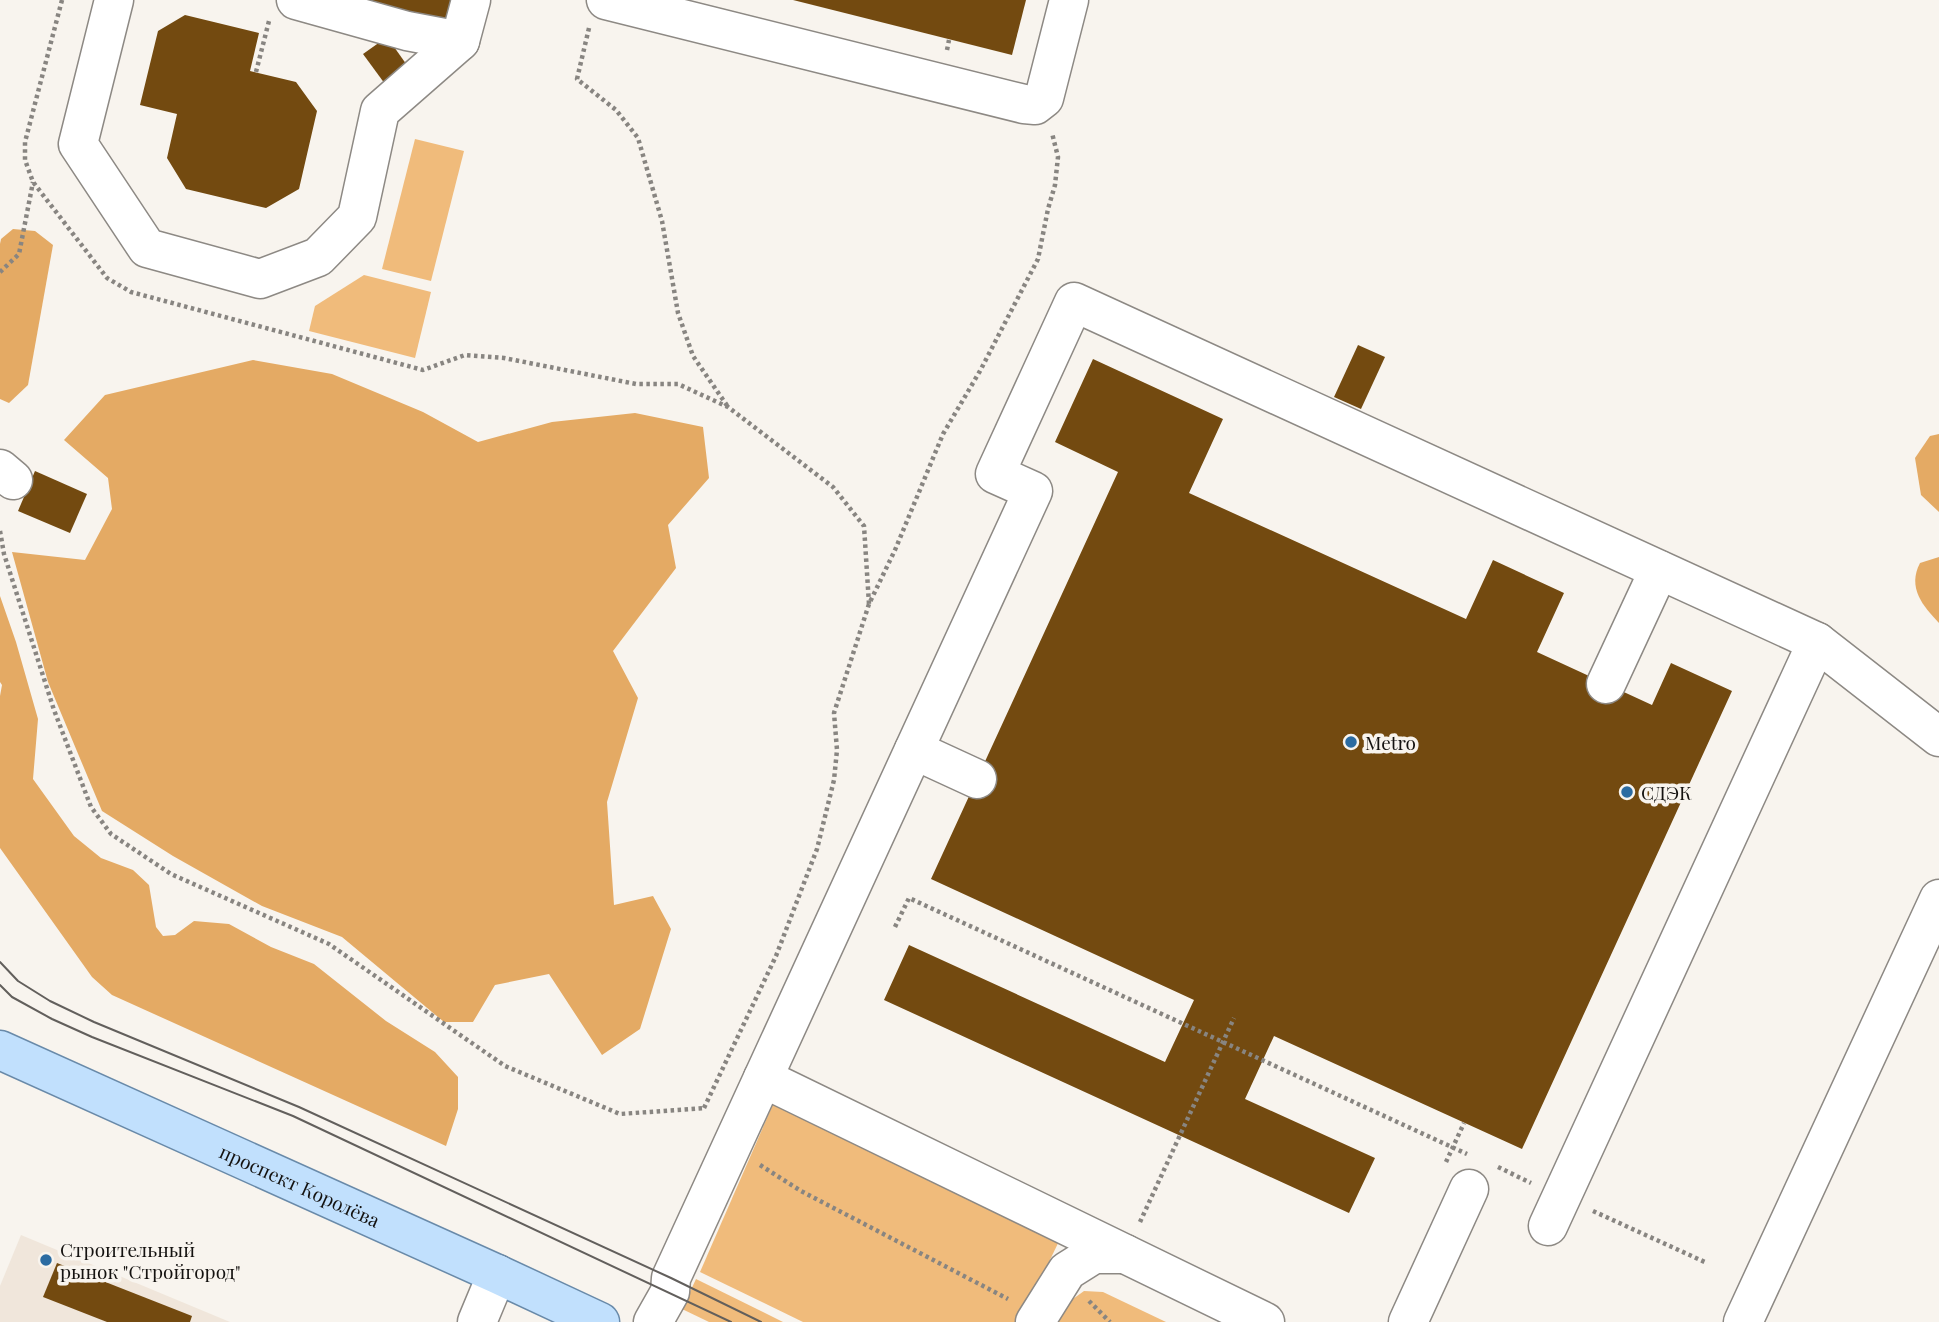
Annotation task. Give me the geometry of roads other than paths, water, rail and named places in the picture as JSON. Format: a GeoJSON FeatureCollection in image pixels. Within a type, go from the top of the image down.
{"type":"FeatureCollection","features":[{"type":"Feature","properties":{"kind":"main road","name":"проспект Королёва"},"geometry":{"type":"LineString","coordinates":[[3,1046],[600,1322]]}},
{"type":"Feature","properties":{"kind":"lane"},"geometry":{"type":"LineString","coordinates":[[114,0],[78,144],[147,248],[260,279],[318,257],[357,217],[380,111],[460,41],[471,0]]}},
{"type":"Feature","properties":{"kind":"lane"},"geometry":{"type":"LineString","coordinates":[[296,0],[407,31],[460,41]]}},
{"type":"Feature","properties":{"kind":"lane"},"geometry":{"type":"LineString","coordinates":[[598,13],[1035,105],[1044,98],[1069,0]]}},
{"type":"Feature","properties":{"kind":"lane"},"geometry":{"type":"LineString","coordinates":[[653,1322],[670,1292],[671,1278],[1033,491],[995,474],[1074,302],[1817,642],[1939,737]]}},
{"type":"Feature","properties":{"kind":"lane"},"geometry":{"type":"LineString","coordinates":[[1606,684],[1659,570]]}},
{"type":"Feature","properties":{"kind":"lane"},"geometry":{"type":"LineString","coordinates":[[1555,1211],[1817,642]]}},
{"type":"Feature","properties":{"kind":"lane"},"geometry":{"type":"LineString","coordinates":[[914,750],[977,779]]}},
{"type":"Feature","properties":{"kind":"lane"},"geometry":{"type":"LineString","coordinates":[[1743,1322],[1939,898]]}},
{"type":"Feature","properties":{"kind":"lane"},"geometry":{"type":"LineString","coordinates":[[763,1078],[1265,1322]]}},
{"type":"Feature","properties":{"kind":"lane"},"geometry":{"type":"LineString","coordinates":[[1408,1322],[1478,1170]]}},
{"type":"Feature","properties":{"kind":"lane"},"geometry":{"type":"LineString","coordinates":[[1036,1318],[1067,1271],[1094,1254],[1125,1254]]}},
{"type":"Feature","properties":{"kind":"lane"},"geometry":{"type":"LineString","coordinates":[[477,1322],[497,1274]]}},
{"type":"Feature","properties":{"kind":"tram line"},"geometry":{"type":"LineString","coordinates":[[0,962],[18,981],[50,1001],[94,1022],[299,1107],[761,1322]]}},
{"type":"Feature","properties":{"kind":"tram line"},"geometry":{"type":"LineString","coordinates":[[0,985],[12,997],[52,1019],[293,1116],[731,1322]]}},
{"type":"Feature","properties":{"kind":"place","name":"Metro"},"geometry":{"type":"Point","coordinates":[1351,742]}},
{"type":"Feature","properties":{"kind":"place","name":"СДЭК"},"geometry":{"type":"Point","coordinates":[1627,792]}},
{"type":"Feature","properties":{"kind":"place","name":"Строительный рынок \"Стройгород\""},"geometry":{"type":"Point","coordinates":[46,1260]}}]}
